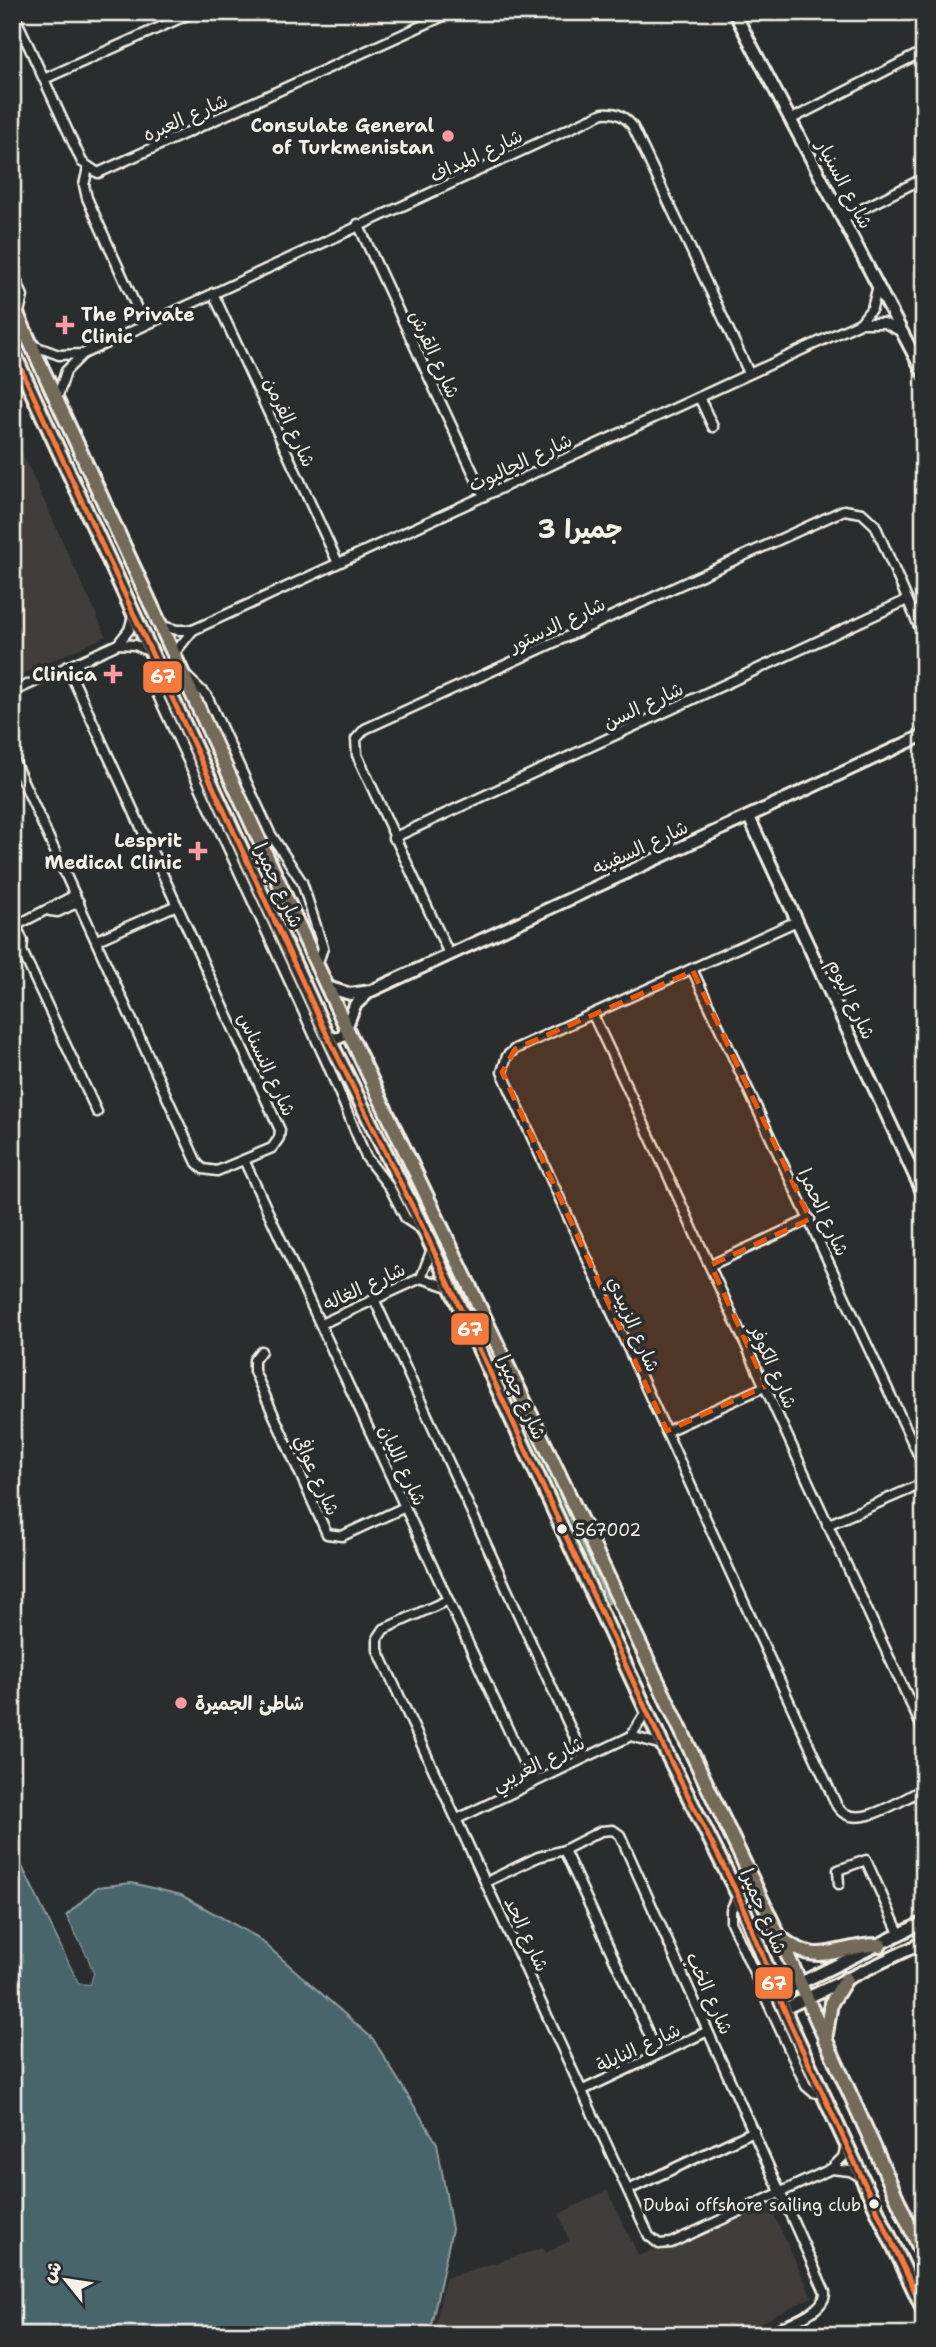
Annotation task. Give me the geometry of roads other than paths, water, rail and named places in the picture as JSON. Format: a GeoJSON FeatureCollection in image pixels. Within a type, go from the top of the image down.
{"type":"FeatureCollection","features":[{"type":"Feature","properties":{"kind":"main road","name":"شارع جميرا"},"geometry":{"type":"LineString","coordinates":[[12,303],[327,987],[778,1934],[825,2044],[924,2258]]}},
{"type":"Feature","properties":{"kind":"main road","name":"شارع جميرا"},"geometry":{"type":"LineString","coordinates":[[12,349],[19,373],[134,613],[328,1036],[425,1232],[663,1745],[738,1895],[784,2009],[924,2311]]}},
{"type":"Feature","properties":{"kind":"main road"},"geometry":{"type":"LineString","coordinates":[[349,1080],[349,1073],[355,1067],[366,1068]]}},
{"type":"Feature","properties":{"kind":"main road"},"geometry":{"type":"LineString","coordinates":[[778,1934],[803,1952],[822,1956],[861,1946],[880,1945]]}},
{"type":"Feature","properties":{"kind":"main road"},"geometry":{"type":"LineString","coordinates":[[825,2044],[827,2016],[846,1979]]}},
{"type":"Feature","properties":{"kind":"street"},"geometry":{"type":"LineString","coordinates":[[13,12],[88,168],[84,185],[87,198],[144,324]]}},
{"type":"Feature","properties":{"kind":"street"},"geometry":{"type":"LineString","coordinates":[[44,79],[194,12]]}},
{"type":"Feature","properties":{"kind":"street","name":"شارع العبره"},"geometry":{"type":"LineString","coordinates":[[88,168],[98,173],[115,166],[452,12]]}},
{"type":"Feature","properties":{"kind":"street","name":"شارع السنيار"},"geometry":{"type":"LineString","coordinates":[[734,12],[924,374]]}},
{"type":"Feature","properties":{"kind":"street"},"geometry":{"type":"LineString","coordinates":[[790,120],[924,51]]}},
{"type":"Feature","properties":{"kind":"street","name":"شارع الميداف"},"geometry":{"type":"LineString","coordinates":[[57,402],[66,371],[83,354],[358,224],[603,113],[621,115],[634,128],[749,373]]}},
{"type":"Feature","properties":{"kind":"street"},"geometry":{"type":"LineString","coordinates":[[844,218],[924,178]]}},
{"type":"Feature","properties":{"kind":"street","name":"شارع القرش"},"geometry":{"type":"LineString","coordinates":[[358,224],[484,496]]}},
{"type":"Feature","properties":{"kind":"street"},"geometry":{"type":"LineString","coordinates":[[12,270],[23,296],[18,316]]}},
{"type":"Feature","properties":{"kind":"street"},"geometry":{"type":"LineString","coordinates":[[860,323],[875,303],[878,284]]}},
{"type":"Feature","properties":{"kind":"street","name":"شارع الفرمن"},"geometry":{"type":"LineString","coordinates":[[213,293],[338,563]]}},
{"type":"Feature","properties":{"kind":"street"},"geometry":{"type":"LineString","coordinates":[[860,323],[884,323],[904,334]]}},
{"type":"Feature","properties":{"kind":"street","name":"شارع الجالبوت"},"geometry":{"type":"LineString","coordinates":[[173,655],[194,630],[860,323]]}},
{"type":"Feature","properties":{"kind":"street"},"geometry":{"type":"LineString","coordinates":[[31,344],[59,355],[83,354]]}},
{"type":"Feature","properties":{"kind":"street"},"geometry":{"type":"LineString","coordinates":[[699,399],[713,427]]}},
{"type":"Feature","properties":{"kind":"street","name":"شارع الدستور"},"geometry":{"type":"LineString","coordinates":[[449,954],[393,838],[355,750],[356,739],[365,729],[844,510],[862,513],[875,525],[924,638]]}},
{"type":"Feature","properties":{"kind":"street","name":"شارع السن"},"geometry":{"type":"LineString","coordinates":[[393,838],[907,600]]}},
{"type":"Feature","properties":{"kind":"street"},"geometry":{"type":"LineString","coordinates":[[118,644],[129,630],[134,613]]}},
{"type":"Feature","properties":{"kind":"street"},"geometry":{"type":"LineString","coordinates":[[159,625],[177,630],[194,630]]}},
{"type":"Feature","properties":{"kind":"street"},"geometry":{"type":"LineString","coordinates":[[12,692],[118,644],[135,645],[154,658],[155,689],[333,1076],[366,1157],[390,1188],[406,1219],[425,1232]]}},
{"type":"Feature","properties":{"kind":"street","name":"شارع النسناس"},"geometry":{"type":"LineString","coordinates":[[12,757],[197,1163],[212,1172],[272,1148],[279,1138],[280,1130],[68,666]]}},
{"type":"Feature","properties":{"kind":"street"},"geometry":{"type":"LineString","coordinates":[[181,672],[207,695],[270,833],[290,861],[306,891],[313,922],[323,948],[317,965]]}},
{"type":"Feature","properties":{"kind":"street","name":"شارع السفينه"},"geometry":{"type":"LineString","coordinates":[[327,987],[350,994],[370,991],[924,735]]}},
{"type":"Feature","properties":{"kind":"street","name":"شارع البوم"},"geometry":{"type":"LineString","coordinates":[[749,817],[924,1196]]}},
{"type":"Feature","properties":{"kind":"street"},"geometry":{"type":"LineString","coordinates":[[17,925],[50,911],[58,912],[77,899]]}},
{"type":"Feature","properties":{"kind":"street"},"geometry":{"type":"LineString","coordinates":[[97,940],[177,905]]}},
{"type":"Feature","properties":{"kind":"street"},"geometry":{"type":"LineString","coordinates":[[12,916],[23,941],[22,951],[97,1112]]}},
{"type":"Feature","properties":{"kind":"street","name":"شارع الزبيدي"},"geometry":{"type":"LineString","coordinates":[[797,921],[693,971],[515,1049],[506,1056],[502,1072],[840,1811],[858,1818],[924,1789]]}},
{"type":"Feature","properties":{"kind":"street","name":"شارع الحمرا"},"geometry":{"type":"LineString","coordinates":[[693,971],[924,1467]]}},
{"type":"Feature","properties":{"kind":"street","name":"شارع السفينه"},"geometry":{"type":"LineString","coordinates":[[347,1027],[355,1005],[370,991]]}},
{"type":"Feature","properties":{"kind":"street","name":"شارع الكوفر"},"geometry":{"type":"LineString","coordinates":[[593,1015],[711,1265],[827,1525],[924,1732]]}},
{"type":"Feature","properties":{"kind":"street"},"geometry":{"type":"LineString","coordinates":[[328,1036],[340,1038],[347,1027]]}},
{"type":"Feature","properties":{"kind":"street","name":"شارع الليان"},"geometry":{"type":"LineString","coordinates":[[244,1160],[533,1783]]}},
{"type":"Feature","properties":{"kind":"street"},"geometry":{"type":"LineString","coordinates":[[711,1265],[810,1219]]}},
{"type":"Feature","properties":{"kind":"street","name":"شارع الغاله"},"geometry":{"type":"LineString","coordinates":[[421,1278],[432,1249]]}},
{"type":"Feature","properties":{"kind":"street","name":"شارع الغاله"},"geometry":{"type":"LineString","coordinates":[[321,1324],[421,1278],[449,1287]]}},
{"type":"Feature","properties":{"kind":"street"},"geometry":{"type":"LineString","coordinates":[[374,1299],[584,1758]]}},
{"type":"Feature","properties":{"kind":"street","name":"شارع عوافي"},"geometry":{"type":"LineString","coordinates":[[261,1351],[254,1360],[254,1371],[327,1534],[340,1537],[405,1507]]}},
{"type":"Feature","properties":{"kind":"street"},"geometry":{"type":"LineString","coordinates":[[667,1431],[766,1386]]}},
{"type":"Feature","properties":{"kind":"street"},"geometry":{"type":"LineString","coordinates":[[827,1525],[924,1483]]}},
{"type":"Feature","properties":{"kind":"street","name":"شارع الحد"},"geometry":{"type":"LineString","coordinates":[[448,1600],[384,1629],[377,1646],[649,2236],[663,2245],[780,2191]]}},
{"type":"Feature","properties":{"kind":"street"},"geometry":{"type":"LineString","coordinates":[[647,1711],[631,1736],[663,1745]]}},
{"type":"Feature","properties":{"kind":"street","name":"شارع الغريبي"},"geometry":{"type":"LineString","coordinates":[[457,1819],[631,1736]]}},
{"type":"Feature","properties":{"kind":"street","name":"شارع الخب"},"geometry":{"type":"LineString","coordinates":[[486,1881],[538,1857],[564,1850],[605,1829],[620,1836],[701,2010],[706,2032],[719,2051],[825,2292],[825,2300],[817,2310],[763,2335]]}},
{"type":"Feature","properties":{"kind":"street"},"geometry":{"type":"LineString","coordinates":[[564,1850],[658,2054]]}},
{"type":"Feature","properties":{"kind":"street"},"geometry":{"type":"LineString","coordinates":[[839,1884],[838,1870],[866,1860],[899,1933]]}},
{"type":"Feature","properties":{"kind":"street"},"geometry":{"type":"LineString","coordinates":[[738,1895],[731,1910],[731,1922],[806,2086],[813,2092],[823,2094]]}},
{"type":"Feature","properties":{"kind":"street"},"geometry":{"type":"LineString","coordinates":[[778,1994],[924,1922]]}},
{"type":"Feature","properties":{"kind":"street"},"geometry":{"type":"LineString","coordinates":[[784,2009],[924,1942]]}},
{"type":"Feature","properties":{"kind":"street","name":"شارع النايلة"},"geometry":{"type":"LineString","coordinates":[[583,2090],[706,2032]]}},
{"type":"Feature","properties":{"kind":"street"},"geometry":{"type":"LineString","coordinates":[[628,2190],[754,2131]]}},
{"type":"Feature","properties":{"kind":"street"},"geometry":{"type":"LineString","coordinates":[[780,2191],[831,2169],[842,2157],[846,2145]]}},
{"type":"Feature","properties":{"kind":"street"},"geometry":{"type":"LineString","coordinates":[[831,2169],[850,2171],[861,2177]]}},
{"type":"Feature","properties":{"kind":"water"},"geometry":{"type":"Polygon","coordinates":[[[12,1846],[79,1983],[90,1984],[93,1973],[66,1916],[97,1887],[132,1883],[181,1895],[257,1937],[373,2039],[437,2143],[452,2229],[429,2335],[359,2335],[357,2332],[345,2335],[12,2335],[12,1846]]]}},
{"type":"Feature","properties":{"kind":"place","name":"Consulate General of Turkmenistan"},"geometry":{"type":"Point","coordinates":[448,136]}},
{"type":"Feature","properties":{"kind":"place","name":"The Private Clinic"},"geometry":{"type":"Point","coordinates":[65,325]}},
{"type":"Feature","properties":{"kind":"place","name":"Clinica"},"geometry":{"type":"Point","coordinates":[113,674]}},
{"type":"Feature","properties":{"kind":"place","name":"Lesprit Medical Clinic"},"geometry":{"type":"Point","coordinates":[198,851]}},
{"type":"Feature","properties":{"kind":"place","name":"567002"},"geometry":{"type":"Point","coordinates":[562,1529]}},
{"type":"Feature","properties":{"kind":"place","name":"شاطئ الجميرة"},"geometry":{"type":"Point","coordinates":[181,1703]}},
{"type":"Feature","properties":{"kind":"place","name":"Dubai offshore sailing club"},"geometry":{"type":"Point","coordinates":[874,2204]}},
{"type":"Feature","properties":{"kind":"district","name":"جميرا 3"},"geometry":{"type":"Point","coordinates":[580,529]}}]}
